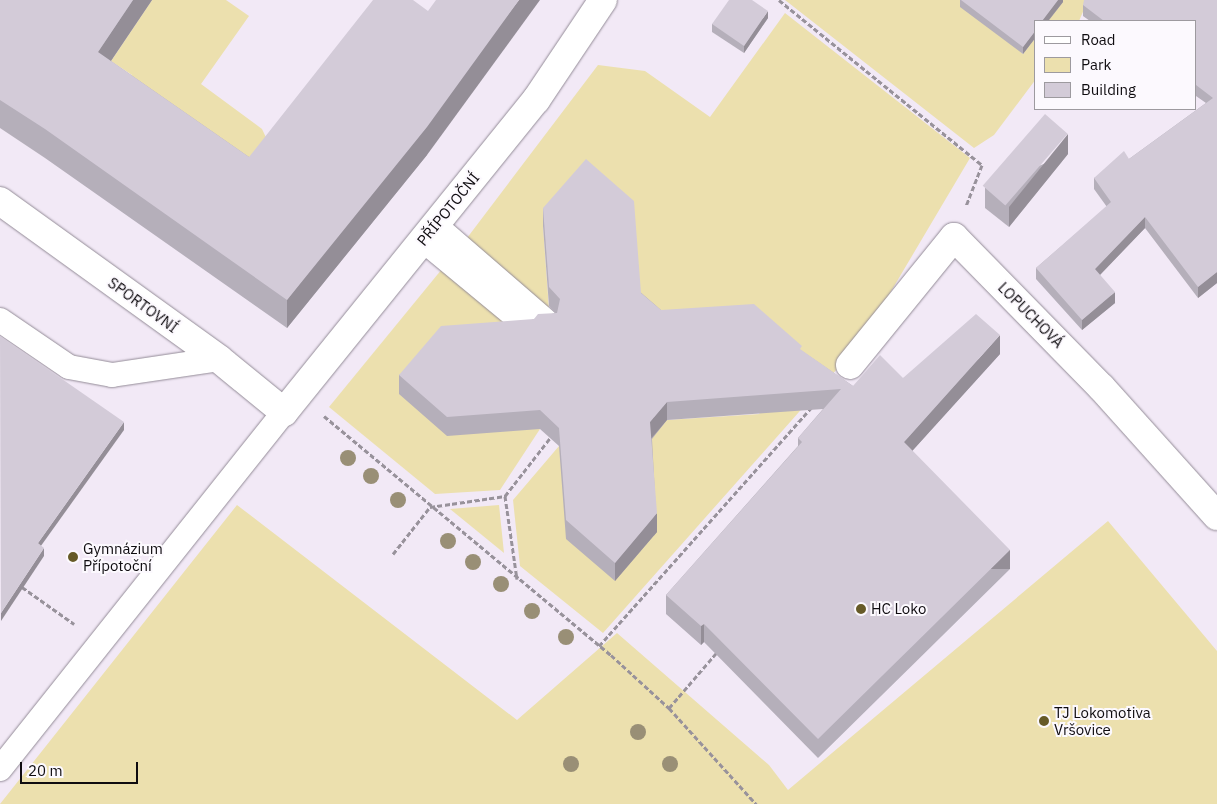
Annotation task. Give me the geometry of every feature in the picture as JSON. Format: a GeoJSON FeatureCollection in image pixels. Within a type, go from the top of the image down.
{"type":"FeatureCollection","features":[{"type":"Feature","properties":{"kind":"street","name":"PŘÍPOTOČNÍ"},"geometry":{"type":"LineString","coordinates":[[291,404],[536,100],[603,0]]}},
{"type":"Feature","properties":{"kind":"street","name":"SPORTOVNÍ"},"geometry":{"type":"LineString","coordinates":[[0,201],[219,359],[291,404]]}},
{"type":"Feature","properties":{"kind":"street"},"geometry":{"type":"LineString","coordinates":[[850,365],[954,237]]}},
{"type":"Feature","properties":{"kind":"street","name":"LOPUCHOVÁ"},"geometry":{"type":"LineString","coordinates":[[954,237],[1102,388],[1217,516]]}},
{"type":"Feature","properties":{"kind":"lane"},"geometry":{"type":"LineString","coordinates":[[429,232],[542,328]]}},
{"type":"Feature","properties":{"kind":"lane"},"geometry":{"type":"LineString","coordinates":[[0,320],[69,367],[112,375],[219,359]]}},
{"type":"Feature","properties":{"kind":"lane"},"geometry":{"type":"LineString","coordinates":[[0,769],[291,404]]}},
{"type":"Feature","properties":{"kind":"path"},"geometry":{"type":"LineString","coordinates":[[779,0],[982,165],[954,237]]}},
{"type":"Feature","properties":{"kind":"path"},"geometry":{"type":"LineString","coordinates":[[599,646],[850,365]]}},
{"type":"Feature","properties":{"kind":"path"},"geometry":{"type":"LineString","coordinates":[[291,404],[430,507],[599,646],[669,708],[756,804]]}},
{"type":"Feature","properties":{"kind":"path"},"geometry":{"type":"LineString","coordinates":[[393,554],[430,507],[505,496],[550,438]]}},
{"type":"Feature","properties":{"kind":"path"},"geometry":{"type":"LineString","coordinates":[[505,496],[517,579]]}},
{"type":"Feature","properties":{"kind":"path"},"geometry":{"type":"LineString","coordinates":[[22,587],[100,643]]}},
{"type":"Feature","properties":{"kind":"path"},"geometry":{"type":"LineString","coordinates":[[669,708],[721,648]]}},
{"type":"Feature","properties":{"kind":"green space"},"geometry":{"type":"Polygon","coordinates":[[[152,0],[226,0],[249,16],[201,84],[262,129],[272,150],[272,199],[119,94],[132,75],[111,61],[152,0]]]}},
{"type":"Feature","properties":{"kind":"green space"},"geometry":{"type":"Polygon","coordinates":[[[785,0],[966,0],[1023,54],[1034,40],[1034,82],[994,135],[974,148],[785,0]]]}},
{"type":"Feature","properties":{"kind":"green space"},"geometry":{"type":"Polygon","coordinates":[[[1060,0],[1088,0],[1079,20],[1049,20],[1060,0]]]}},
{"type":"Feature","properties":{"kind":"green space"},"geometry":{"type":"Polygon","coordinates":[[[785,13],[970,158],[861,342],[603,633],[520,566],[513,500],[559,446],[650,440],[667,420],[760,414],[543,226],[549,309],[467,238],[598,65],[645,71],[710,117],[785,13]]]}},
{"type":"Feature","properties":{"kind":"green space"},"geometry":{"type":"Polygon","coordinates":[[[442,269],[524,339],[540,429],[500,490],[435,494],[329,407],[442,269]]]}},
{"type":"Feature","properties":{"kind":"green space"},"geometry":{"type":"Polygon","coordinates":[[[237,505],[517,720],[617,633],[769,765],[788,790],[1108,521],[1217,651],[1217,804],[0,804],[237,505]]]}},
{"type":"Feature","properties":{"kind":"green space"},"geometry":{"type":"Polygon","coordinates":[[[499,505],[504,553],[450,509],[499,505]]]}},
{"type":"Feature","properties":{"kind":"building"},"geometry":{"type":"Polygon","coordinates":[[[0,0],[133,0],[98,52],[249,157],[373,0],[413,0],[428,11],[436,0],[519,0],[427,127],[287,300],[45,129],[0,100],[0,0]]]}},
{"type":"Feature","properties":{"kind":"building"},"geometry":{"type":"Polygon","coordinates":[[[729,0],[752,0],[768,11],[744,46],[712,24],[729,0]]]}},
{"type":"Feature","properties":{"kind":"building"},"geometry":{"type":"Polygon","coordinates":[[[961,0],[1058,0],[1043,20],[1034,20],[1034,33],[1023,47],[961,0]]]}},
{"type":"Feature","properties":{"kind":"building"},"geometry":{"type":"Polygon","coordinates":[[[1084,0],[1217,0],[1217,272],[1198,287],[1145,217],[1095,269],[1115,292],[1082,320],[1036,268],[1111,202],[1094,178],[1124,151],[1129,159],[1213,98],[1197,86],[1197,20],[1103,20],[1083,5],[1084,0]]]}},
{"type":"Feature","properties":{"kind":"building"},"geometry":{"type":"Polygon","coordinates":[[[1045,114],[1068,134],[1005,205],[983,186],[1045,114]]]}},
{"type":"Feature","properties":{"kind":"building"},"geometry":{"type":"Polygon","coordinates":[[[586,159],[634,201],[641,293],[661,310],[754,304],[802,346],[800,349],[853,386],[880,355],[903,378],[976,314],[1000,335],[904,442],[1010,550],[818,739],[704,624],[701,626],[666,595],[802,442],[798,438],[841,389],[667,402],[650,422],[657,513],[615,563],[566,520],[559,428],[540,410],[447,417],[399,375],[441,326],[534,319],[538,314],[557,313],[560,299],[549,287],[543,208],[586,159]]]}},
{"type":"Feature","properties":{"kind":"building"},"geometry":{"type":"Polygon","coordinates":[[[0,336],[124,422],[38,543],[44,548],[1,613],[0,336]]]}},
{"type":"Feature","properties":{"kind":"place","name":"Gymnázium Přípotoční"},"geometry":{"type":"Point","coordinates":[73,557]}},
{"type":"Feature","properties":{"kind":"place","name":"HC Loko"},"geometry":{"type":"Point","coordinates":[861,609]}},
{"type":"Feature","properties":{"kind":"place","name":"TJ Lokomotiva Vršovice"},"geometry":{"type":"Point","coordinates":[1044,721]}}]}
